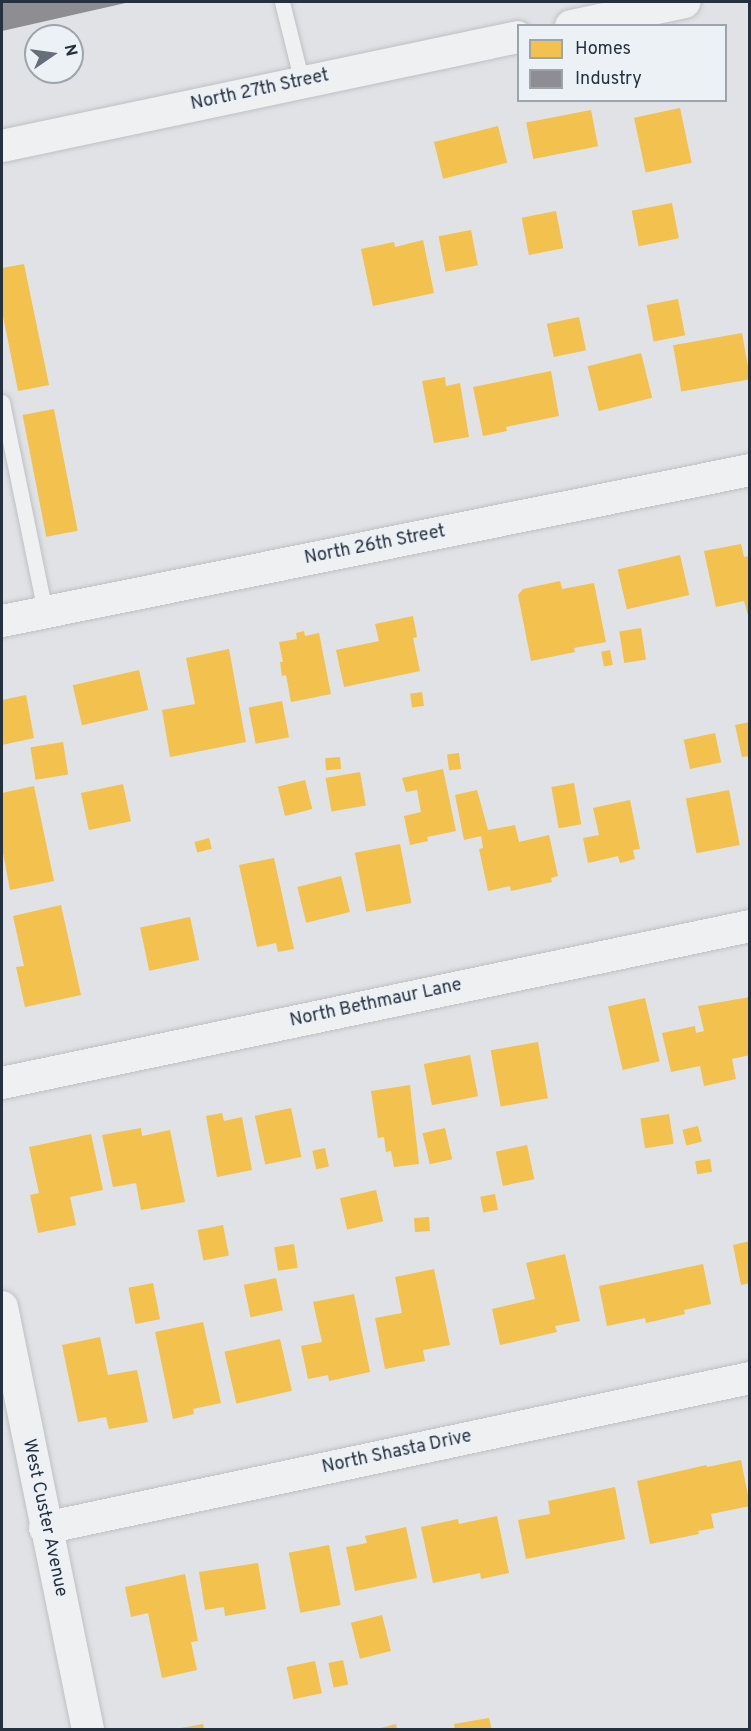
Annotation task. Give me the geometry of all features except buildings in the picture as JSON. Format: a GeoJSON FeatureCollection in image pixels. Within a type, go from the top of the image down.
{"type":"FeatureCollection","features":[{"type":"Feature","properties":{"kind":"street"},"geometry":{"type":"LineString","coordinates":[[580,24],[684,2]]}},
{"type":"Feature","properties":{"kind":"street","name":"North 27th Street"},"geometry":{"type":"LineString","coordinates":[[2,146],[517,37]]}},
{"type":"Feature","properties":{"kind":"street","name":"North 26th Street"},"geometry":{"type":"LineString","coordinates":[[2,621],[750,470]]}},
{"type":"Feature","properties":{"kind":"street","name":"North Bethmaur Lane"},"geometry":{"type":"LineString","coordinates":[[2,1083],[750,926]]}},
{"type":"Feature","properties":{"kind":"street","name":"West Custer Avenue"},"geometry":{"type":"LineString","coordinates":[[2,1307],[45,1528],[88,1730]]}},
{"type":"Feature","properties":{"kind":"street","name":"North Shasta Drive"},"geometry":{"type":"LineString","coordinates":[[45,1528],[750,1378]]}},
{"type":"Feature","properties":{"kind":"lane"},"geometry":{"type":"LineString","coordinates":[[282,2],[302,82]]}},
{"type":"Feature","properties":{"kind":"lane"},"geometry":{"type":"LineString","coordinates":[[2,402],[45,612]]}}]}
